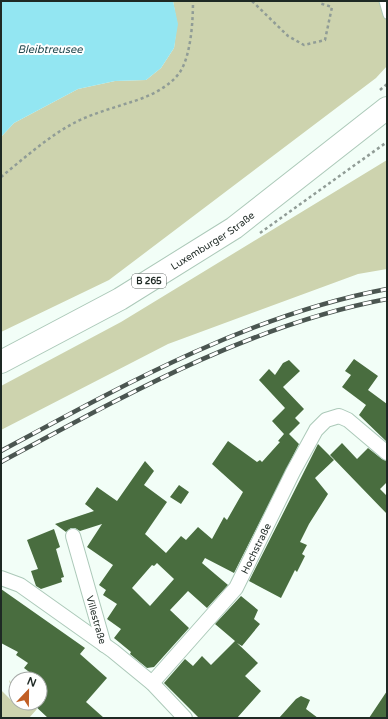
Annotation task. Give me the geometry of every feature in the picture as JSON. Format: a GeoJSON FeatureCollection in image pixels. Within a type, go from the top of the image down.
{"type":"FeatureCollection","features":[{"type":"Feature","properties":{"kind":"main road","name":"Luxemburger Straße"},"geometry":{"type":"LineString","coordinates":[[1,362],[120,299],[234,228],[381,101]]}},
{"type":"Feature","properties":{"kind":"street","name":"Hochstraße"},"geometry":{"type":"LineString","coordinates":[[152,683],[236,588],[316,430],[326,420],[339,416],[348,420],[387,453]]}},
{"type":"Feature","properties":{"kind":"street","name":"Villestraße"},"geometry":{"type":"LineString","coordinates":[[73,536],[104,645],[152,683],[185,718]]}},
{"type":"Feature","properties":{"kind":"street"},"geometry":{"type":"LineString","coordinates":[[1,578],[20,584],[104,645]]}},
{"type":"Feature","properties":{"kind":"lane"},"geometry":{"type":"LineString","coordinates":[[383,1],[387,15]]}},
{"type":"Feature","properties":{"kind":"path"},"geometry":{"type":"LineString","coordinates":[[1,177],[28,155],[74,123],[130,103],[156,92],[169,83],[180,72],[187,51],[194,1]]}},
{"type":"Feature","properties":{"kind":"path"},"geometry":{"type":"LineString","coordinates":[[252,1],[288,36],[304,45],[325,40],[332,7],[319,3]]}},
{"type":"Feature","properties":{"kind":"path"},"geometry":{"type":"LineString","coordinates":[[381,101],[387,84]]}},
{"type":"Feature","properties":{"kind":"green space"},"geometry":{"type":"Polygon","coordinates":[[[173,1],[387,1],[387,66],[376,78],[109,280],[1,332],[1,137],[14,123],[78,89],[115,81],[146,80],[161,68],[174,48],[177,24],[173,1]]]}},
{"type":"Feature","properties":{"kind":"green space"},"geometry":{"type":"Polygon","coordinates":[[[387,160],[387,269],[358,274],[168,344],[1,430],[1,386],[121,322],[387,160]]]}},
{"type":"Feature","properties":{"kind":"green space"},"geometry":{"type":"Polygon","coordinates":[[[1,690],[8,697],[8,711],[35,711],[29,718],[1,718],[1,690]]]}},
{"type":"Feature","properties":{"kind":"water","name":"Bleibtreusee"},"geometry":{"type":"Polygon","coordinates":[[[1,1],[173,1],[178,24],[174,48],[161,68],[146,80],[115,81],[78,89],[14,123],[1,137],[1,1]]]}},
{"type":"Feature","properties":{"kind":"building"},"geometry":{"type":"Polygon","coordinates":[[[354,359],[378,376],[368,390],[387,404],[387,442],[359,415],[366,405],[342,387],[351,375],[345,371],[354,359]]]}},
{"type":"Feature","properties":{"kind":"building"},"geometry":{"type":"Polygon","coordinates":[[[289,360],[300,371],[283,387],[304,409],[295,418],[300,423],[289,434],[299,444],[234,573],[205,558],[202,563],[228,585],[207,608],[188,591],[170,610],[189,628],[154,667],[147,668],[114,638],[121,629],[107,619],[117,604],[103,595],[106,590],[99,585],[113,565],[87,547],[102,524],[80,531],[75,528],[71,528],[66,532],[55,524],[94,511],[85,504],[97,487],[117,501],[145,461],[154,471],[144,485],[167,502],[145,534],[166,553],[181,536],[186,540],[198,527],[212,539],[224,517],[227,520],[243,492],[212,464],[228,441],[257,462],[260,460],[262,462],[280,442],[278,441],[284,434],[272,421],[285,408],[259,380],[269,369],[275,375],[283,363],[289,360]],[[157,563],[154,566],[152,565],[132,588],[150,606],[174,579],[157,563]]]}},
{"type":"Feature","properties":{"kind":"building"},"geometry":{"type":"Polygon","coordinates":[[[342,443],[357,459],[368,448],[387,461],[387,482],[380,489],[387,496],[387,514],[330,455],[342,443]]]}},
{"type":"Feature","properties":{"kind":"building"},"geometry":{"type":"Polygon","coordinates":[[[318,444],[334,460],[315,478],[328,494],[309,524],[300,542],[307,545],[302,554],[305,556],[297,572],[295,570],[281,598],[249,581],[318,444]]]}},
{"type":"Feature","properties":{"kind":"building"},"geometry":{"type":"Polygon","coordinates":[[[179,485],[189,492],[181,504],[170,497],[179,485]]]}},
{"type":"Feature","properties":{"kind":"building"},"geometry":{"type":"Polygon","coordinates":[[[54,529],[60,547],[56,549],[64,577],[61,578],[62,582],[41,589],[36,586],[31,571],[38,569],[27,540],[54,529]]]}},
{"type":"Feature","properties":{"kind":"building"},"geometry":{"type":"Polygon","coordinates":[[[1,589],[85,648],[80,654],[107,678],[86,702],[104,718],[48,718],[40,711],[48,711],[48,671],[28,671],[24,668],[28,663],[16,655],[18,652],[1,643],[1,589]]]}},
{"type":"Feature","properties":{"kind":"building"},"geometry":{"type":"Polygon","coordinates":[[[241,596],[258,610],[254,619],[260,624],[242,646],[237,643],[258,663],[245,676],[261,691],[237,718],[199,718],[164,683],[185,659],[193,666],[202,656],[211,665],[235,641],[215,624],[241,596]]]}},
{"type":"Feature","properties":{"kind":"building"},"geometry":{"type":"Polygon","coordinates":[[[387,691],[387,718],[369,718],[387,691]]]}},
{"type":"Feature","properties":{"kind":"building"},"geometry":{"type":"Polygon","coordinates":[[[301,696],[310,700],[306,709],[318,718],[279,718],[296,699],[301,696]]]}},
{"type":"Feature","properties":{"kind":"railway"},"geometry":{"type":"LineString","coordinates":[[1,451],[140,378],[236,334],[286,316],[336,301],[387,289]]}},
{"type":"Feature","properties":{"kind":"railway"},"geometry":{"type":"LineString","coordinates":[[1,462],[141,388],[237,345],[286,326],[336,311],[387,299]]}}]}
